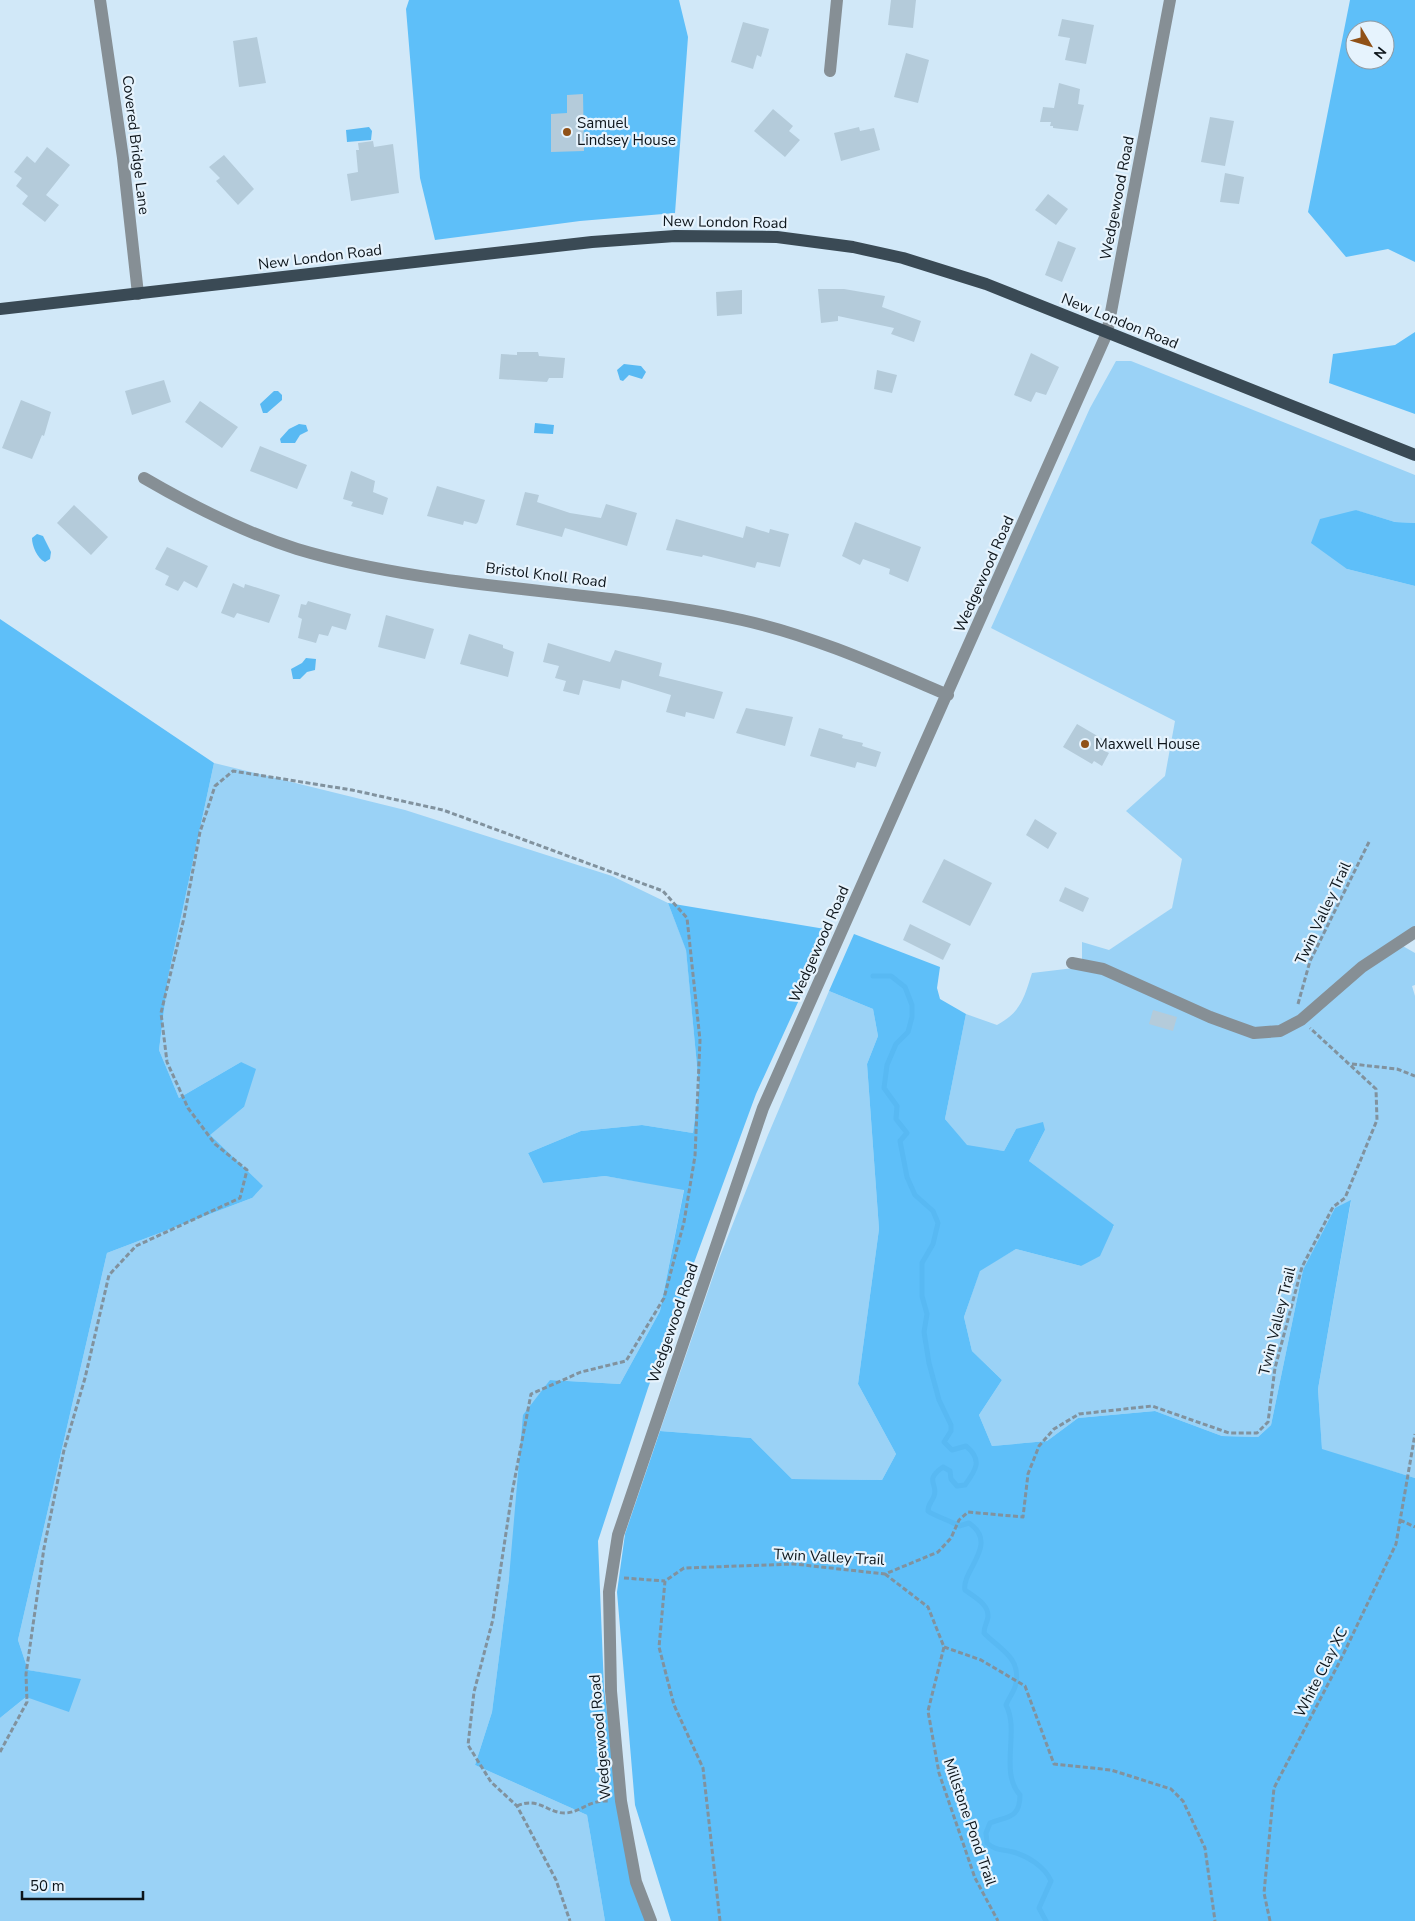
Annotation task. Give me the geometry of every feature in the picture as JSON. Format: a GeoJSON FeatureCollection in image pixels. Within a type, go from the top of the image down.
{"type":"FeatureCollection","features":[{"type":"Feature","properties":{"kind":"main road","name":"New London Road"},"geometry":{"type":"LineString","coordinates":[[0,309],[592,242],[675,236],[758,236],[824,242],[903,258],[986,284],[1415,455]]}},
{"type":"Feature","properties":{"kind":"street","name":"Covered Bridge Lane"},"geometry":{"type":"LineString","coordinates":[[100,0],[123,158],[138,294]]}},
{"type":"Feature","properties":{"kind":"street"},"geometry":{"type":"LineString","coordinates":[[830,71],[837,0]]}},
{"type":"Feature","properties":{"kind":"street","name":"Wedgewood Road"},"geometry":{"type":"LineString","coordinates":[[651,1921],[636,1882],[621,1801],[611,1691],[609,1592],[618,1535],[763,1108],[948,695],[1107,333],[1170,0]]}},
{"type":"Feature","properties":{"kind":"street","name":"Bristol Knoll Road"},"geometry":{"type":"LineString","coordinates":[[144,478],[235,526],[297,549],[379,569],[433,578],[621,600],[742,620],[837,647],[948,695]]}},
{"type":"Feature","properties":{"kind":"street"},"geometry":{"type":"LineString","coordinates":[[1072,963],[1103,970],[1210,1017],[1254,1033],[1280,1031],[1301,1020],[1362,967],[1414,933]]}},
{"type":"Feature","properties":{"kind":"path"},"geometry":{"type":"LineString","coordinates":[[0,1752],[27,1702],[26,1674],[44,1548],[64,1450],[85,1378],[109,1275],[136,1246],[240,1198],[247,1170],[216,1144],[188,1108],[166,1062],[161,1013],[184,918],[200,832],[215,786],[234,772],[352,790],[444,810],[663,891],[687,918],[700,1040],[695,1156],[684,1222],[664,1298],[626,1361],[581,1372],[532,1394],[512,1493],[493,1619],[474,1692],[468,1745],[492,1782],[517,1806],[556,1880],[570,1921]]}},
{"type":"Feature","properties":{"kind":"path","name":"Twin Valley Trail"},"geometry":{"type":"LineString","coordinates":[[665,1581],[684,1568],[794,1564],[885,1574],[938,1552],[951,1538],[959,1520],[968,1512],[1023,1517],[1028,1474],[1039,1446],[1054,1429],[1079,1414],[1152,1406],[1229,1433],[1257,1433],[1268,1422],[1275,1368],[1302,1267],[1333,1207],[1345,1198],[1377,1120],[1376,1089],[1352,1064],[1301,1020],[1298,1003],[1310,961],[1370,840]]}},
{"type":"Feature","properties":{"kind":"path"},"geometry":{"type":"LineString","coordinates":[[1352,1064],[1397,1069],[1415,1076]]}},
{"type":"Feature","properties":{"kind":"path","name":"White Clay XC"},"geometry":{"type":"LineString","coordinates":[[1270,1921],[1264,1893],[1274,1788],[1341,1659],[1396,1544],[1415,1434]]}},
{"type":"Feature","properties":{"kind":"path"},"geometry":{"type":"LineString","coordinates":[[1400,1520],[1415,1527]]}},
{"type":"Feature","properties":{"kind":"path"},"geometry":{"type":"LineString","coordinates":[[885,1574],[928,1608],[944,1647],[981,1660],[1023,1685],[1054,1764],[1111,1770],[1158,1783],[1171,1789],[1183,1801],[1205,1848],[1215,1921]]}},
{"type":"Feature","properties":{"kind":"path"},"geometry":{"type":"LineString","coordinates":[[611,1577],[665,1581],[659,1647],[674,1704],[704,1768],[720,1921]]}},
{"type":"Feature","properties":{"kind":"path","name":"Millstone Pond Trail"},"geometry":{"type":"LineString","coordinates":[[944,1647],[928,1711],[939,1773],[975,1878],[998,1921]]}},
{"type":"Feature","properties":{"kind":"path"},"geometry":{"type":"LineString","coordinates":[[517,1806],[527,1801],[566,1813],[596,1801],[621,1801]]}},
{"type":"Feature","properties":{"kind":"shaded area"},"geometry":{"type":"Polygon","coordinates":[[[409,0],[679,0],[688,37],[675,213],[580,221],[435,240],[420,178],[406,9],[409,0]]]}},
{"type":"Feature","properties":{"kind":"shaded area"},"geometry":{"type":"Polygon","coordinates":[[[1350,0],[1415,0],[1415,262],[1388,249],[1346,257],[1308,212],[1345,25],[1345,70],[1395,70],[1395,20],[1346,20],[1350,0]]]}},
{"type":"Feature","properties":{"kind":"shaded area"},"geometry":{"type":"Polygon","coordinates":[[[369,127],[372,131],[371,140],[347,142],[346,130],[369,127]]]}},
{"type":"Feature","properties":{"kind":"shaded area"},"geometry":{"type":"Polygon","coordinates":[[[1415,332],[1415,414],[1329,383],[1333,354],[1395,345],[1415,332]]]}},
{"type":"Feature","properties":{"kind":"shaded area"},"geometry":{"type":"Polygon","coordinates":[[[1116,361],[1131,361],[1415,475],[1415,523],[1395,522],[1355,510],[1347,569],[1415,586],[1415,938],[1401,945],[1415,953],[1415,985],[1412,986],[1415,996],[1415,1478],[1322,1450],[1318,1389],[1351,1201],[1303,1270],[1271,1425],[1258,1437],[1222,1436],[1155,1411],[1078,1418],[1047,1441],[992,1446],[979,1415],[1002,1380],[972,1351],[964,1317],[980,1270],[1016,1249],[1081,1266],[1114,1226],[1029,1161],[1045,1130],[1016,1129],[1004,1151],[967,1146],[945,1119],[966,1014],[997,1025],[1011,1015],[1021,1004],[1032,973],[1074,968],[1082,959],[1082,942],[1109,950],[1172,908],[1182,859],[1126,811],[1165,776],[1175,721],[991,628],[1090,408],[1116,361]]]}},
{"type":"Feature","properties":{"kind":"shaded area"},"geometry":{"type":"Polygon","coordinates":[[[624,364],[641,366],[646,372],[642,379],[629,375],[623,381],[620,380],[617,370],[624,364]]]}},
{"type":"Feature","properties":{"kind":"shaded area"},"geometry":{"type":"Polygon","coordinates":[[[274,391],[278,391],[282,395],[282,400],[267,413],[263,413],[260,404],[274,391]]]}},
{"type":"Feature","properties":{"kind":"shaded area"},"geometry":{"type":"Polygon","coordinates":[[[535,423],[554,425],[553,434],[534,433],[535,423]]]}},
{"type":"Feature","properties":{"kind":"shaded area"},"geometry":{"type":"Polygon","coordinates":[[[299,424],[306,425],[308,431],[300,435],[295,443],[281,443],[280,439],[289,429],[299,424]]]}},
{"type":"Feature","properties":{"kind":"shaded area"},"geometry":{"type":"Polygon","coordinates":[[[1356,510],[1395,522],[1415,523],[1415,586],[1347,569],[1311,543],[1320,519],[1356,510]]]}},
{"type":"Feature","properties":{"kind":"shaded area"},"geometry":{"type":"Polygon","coordinates":[[[37,534],[43,536],[51,552],[50,559],[45,562],[37,555],[33,545],[32,538],[37,534]]]}},
{"type":"Feature","properties":{"kind":"shaded area"},"geometry":{"type":"Polygon","coordinates":[[[0,619],[214,763],[168,978],[159,1050],[179,1098],[241,1062],[256,1069],[244,1107],[210,1135],[263,1186],[252,1198],[107,1253],[18,1640],[28,1670],[81,1679],[69,1712],[26,1697],[0,1718],[0,619]]]}},
{"type":"Feature","properties":{"kind":"shaded area"},"geometry":{"type":"Polygon","coordinates":[[[306,658],[316,659],[315,670],[307,672],[300,679],[293,679],[291,669],[302,663],[306,658]]]}},
{"type":"Feature","properties":{"kind":"shaded area"},"geometry":{"type":"Polygon","coordinates":[[[214,763],[405,810],[612,876],[668,903],[686,949],[699,1087],[693,1133],[642,1125],[581,1131],[528,1153],[543,1183],[605,1176],[684,1189],[660,1311],[620,1384],[550,1380],[509,1578],[492,1712],[475,1765],[587,1815],[605,1921],[0,1921],[0,1718],[26,1697],[81,1680],[28,1670],[18,1640],[107,1253],[252,1198],[209,1135],[244,1107],[241,1062],[179,1098],[159,1050],[168,978],[214,763]]]}},
{"type":"Feature","properties":{"kind":"shaded area"},"geometry":{"type":"Polygon","coordinates":[[[668,903],[831,930],[756,1094],[648,1388],[598,1541],[604,1688],[620,1818],[646,1921],[605,1921],[587,1815],[475,1765],[492,1712],[509,1578],[523,1415],[550,1380],[620,1384],[660,1311],[684,1190],[605,1176],[543,1183],[528,1153],[581,1131],[642,1125],[693,1133],[699,1087],[686,950],[668,903]]]}},
{"type":"Feature","properties":{"kind":"shaded area"},"geometry":{"type":"Polygon","coordinates":[[[854,934],[940,967],[937,988],[940,999],[966,1014],[945,1119],[967,1145],[1004,1151],[1016,1129],[1043,1122],[1045,1130],[1029,1161],[1114,1225],[1100,1256],[1081,1266],[1016,1249],[980,1271],[964,1317],[972,1351],[1002,1380],[979,1415],[992,1446],[1047,1441],[1078,1418],[1155,1411],[1222,1436],[1258,1437],[1271,1425],[1303,1270],[1335,1208],[1351,1200],[1318,1389],[1322,1449],[1415,1478],[1415,1921],[671,1921],[635,1805],[617,1592],[625,1534],[660,1431],[751,1438],[792,1479],[882,1480],[896,1454],[858,1384],[879,1229],[867,1064],[878,1036],[873,1009],[829,991],[854,934]]]}},
{"type":"Feature","properties":{"kind":"shaded area"},"geometry":{"type":"Polygon","coordinates":[[[829,991],[873,1009],[878,1036],[867,1064],[879,1229],[858,1384],[896,1454],[882,1480],[792,1479],[751,1438],[660,1431],[719,1259],[768,1135],[829,991]]]}},
{"type":"Feature","properties":{"kind":"building"},"geometry":{"type":"Polygon","coordinates":[[[891,0],[916,0],[913,28],[888,25],[891,0]]]}},
{"type":"Feature","properties":{"kind":"building"},"geometry":{"type":"Polygon","coordinates":[[[1062,19],[1094,25],[1086,64],[1065,60],[1070,38],[1058,36],[1062,19]]]}},
{"type":"Feature","properties":{"kind":"building"},"geometry":{"type":"Polygon","coordinates":[[[743,22],[769,29],[761,57],[757,55],[753,69],[731,62],[743,22]]]}},
{"type":"Feature","properties":{"kind":"building"},"geometry":{"type":"Polygon","coordinates":[[[257,37],[266,83],[239,87],[233,41],[257,37]]]}},
{"type":"Feature","properties":{"kind":"building"},"geometry":{"type":"Polygon","coordinates":[[[906,53],[929,60],[918,103],[894,97],[906,53]]]}},
{"type":"Feature","properties":{"kind":"building"},"geometry":{"type":"Polygon","coordinates":[[[1059,83],[1080,89],[1078,104],[1084,105],[1078,131],[1053,128],[1053,126],[1050,126],[1051,122],[1040,122],[1043,107],[1054,108],[1059,83]]]}},
{"type":"Feature","properties":{"kind":"building","name":"Samuel Lindsey House"},"geometry":{"type":"Polygon","coordinates":[[[583,94],[584,151],[551,152],[551,114],[567,113],[567,95],[583,94]]]}},
{"type":"Feature","properties":{"kind":"building"},"geometry":{"type":"Polygon","coordinates":[[[773,109],[793,126],[789,131],[800,140],[785,157],[754,131],[773,109]]]}},
{"type":"Feature","properties":{"kind":"building"},"geometry":{"type":"Polygon","coordinates":[[[1210,117],[1234,121],[1225,166],[1201,162],[1210,117]]]}},
{"type":"Feature","properties":{"kind":"building"},"geometry":{"type":"Polygon","coordinates":[[[859,127],[860,131],[874,128],[880,150],[841,161],[834,133],[859,127]]]}},
{"type":"Feature","properties":{"kind":"building"},"geometry":{"type":"Polygon","coordinates":[[[373,141],[374,147],[393,144],[399,193],[351,201],[347,174],[358,172],[356,150],[359,150],[358,143],[373,141]]]}},
{"type":"Feature","properties":{"kind":"building"},"geometry":{"type":"Polygon","coordinates":[[[47,147],[70,165],[46,195],[59,205],[45,222],[22,204],[28,196],[16,186],[22,178],[14,172],[27,156],[35,163],[47,147]]]}},
{"type":"Feature","properties":{"kind":"building"},"geometry":{"type":"Polygon","coordinates":[[[224,155],[254,189],[238,205],[216,181],[220,178],[209,167],[224,155]]]}},
{"type":"Feature","properties":{"kind":"building"},"geometry":{"type":"Polygon","coordinates":[[[1225,173],[1244,177],[1239,204],[1220,202],[1225,173]]]}},
{"type":"Feature","properties":{"kind":"building"},"geometry":{"type":"Polygon","coordinates":[[[1048,194],[1068,209],[1056,225],[1035,210],[1048,194]]]}},
{"type":"Feature","properties":{"kind":"building"},"geometry":{"type":"Polygon","coordinates":[[[1058,241],[1076,248],[1062,282],[1045,275],[1058,241]]]}},
{"type":"Feature","properties":{"kind":"building"},"geometry":{"type":"Polygon","coordinates":[[[818,289],[844,289],[885,296],[882,307],[921,321],[914,342],[891,334],[894,328],[838,316],[838,321],[821,323],[818,289]]]}},
{"type":"Feature","properties":{"kind":"building"},"geometry":{"type":"Polygon","coordinates":[[[742,290],[742,314],[717,316],[716,292],[742,290]]]}},
{"type":"Feature","properties":{"kind":"building"},"geometry":{"type":"Polygon","coordinates":[[[517,352],[538,352],[539,356],[565,358],[563,378],[549,378],[547,382],[499,379],[501,354],[517,355],[517,352]]]}},
{"type":"Feature","properties":{"kind":"building"},"geometry":{"type":"Polygon","coordinates":[[[1031,353],[1059,367],[1046,395],[1036,392],[1031,402],[1014,395],[1031,353]]]}},
{"type":"Feature","properties":{"kind":"building"},"geometry":{"type":"Polygon","coordinates":[[[877,370],[897,375],[892,393],[874,389],[877,370]]]}},
{"type":"Feature","properties":{"kind":"building"},"geometry":{"type":"Polygon","coordinates":[[[164,380],[171,402],[132,415],[125,391],[164,380]]]}},
{"type":"Feature","properties":{"kind":"building"},"geometry":{"type":"Polygon","coordinates":[[[21,400],[51,412],[44,436],[42,435],[32,459],[2,448],[21,400]]]}},
{"type":"Feature","properties":{"kind":"building"},"geometry":{"type":"Polygon","coordinates":[[[200,401],[238,427],[222,448],[185,422],[200,401]]]}},
{"type":"Feature","properties":{"kind":"building"},"geometry":{"type":"Polygon","coordinates":[[[260,446],[307,465],[297,489],[250,471],[260,446]]]}},
{"type":"Feature","properties":{"kind":"building"},"geometry":{"type":"Polygon","coordinates":[[[351,471],[375,481],[373,492],[388,498],[383,515],[351,506],[353,502],[343,499],[351,471]]]}},
{"type":"Feature","properties":{"kind":"building"},"geometry":{"type":"Polygon","coordinates":[[[437,486],[485,500],[478,522],[476,524],[464,521],[463,525],[427,516],[437,486]]]}},
{"type":"Feature","properties":{"kind":"building"},"geometry":{"type":"Polygon","coordinates":[[[525,492],[539,495],[537,502],[570,513],[601,518],[606,504],[637,513],[627,546],[565,528],[562,537],[516,525],[525,492]]]}},
{"type":"Feature","properties":{"kind":"building"},"geometry":{"type":"Polygon","coordinates":[[[74,505],[108,537],[91,555],[57,523],[74,505]]]}},
{"type":"Feature","properties":{"kind":"building"},"geometry":{"type":"Polygon","coordinates":[[[676,519],[743,538],[746,526],[769,533],[770,529],[789,534],[780,567],[757,562],[755,568],[703,555],[702,557],[666,550],[676,519]]]}},
{"type":"Feature","properties":{"kind":"building"},"geometry":{"type":"Polygon","coordinates":[[[855,522],[921,547],[908,582],[889,574],[890,569],[863,559],[860,565],[842,556],[855,522]]]}},
{"type":"Feature","properties":{"kind":"building"},"geometry":{"type":"Polygon","coordinates":[[[167,547],[208,566],[197,588],[184,581],[178,591],[165,585],[169,576],[155,569],[167,547]]]}},
{"type":"Feature","properties":{"kind":"building"},"geometry":{"type":"Polygon","coordinates":[[[233,583],[244,588],[245,584],[280,595],[269,623],[237,613],[234,618],[221,613],[233,583]]]}},
{"type":"Feature","properties":{"kind":"building"},"geometry":{"type":"Polygon","coordinates":[[[308,601],[351,614],[346,630],[332,626],[328,636],[319,634],[316,643],[298,638],[302,619],[298,617],[301,604],[306,605],[308,601]]]}},
{"type":"Feature","properties":{"kind":"building"},"geometry":{"type":"Polygon","coordinates":[[[386,615],[434,629],[425,659],[378,647],[386,615]]]}},
{"type":"Feature","properties":{"kind":"building"},"geometry":{"type":"Polygon","coordinates":[[[469,634],[503,645],[503,648],[514,652],[508,677],[460,664],[469,634]]]}},
{"type":"Feature","properties":{"kind":"building"},"geometry":{"type":"Polygon","coordinates":[[[548,643],[610,662],[615,650],[662,663],[659,676],[723,692],[714,719],[686,712],[685,717],[666,712],[671,695],[622,680],[620,689],[583,680],[579,695],[563,691],[566,681],[555,678],[559,666],[543,662],[548,643]]]}},
{"type":"Feature","properties":{"kind":"building"},"geometry":{"type":"Polygon","coordinates":[[[746,708],[793,717],[785,746],[736,733],[746,708]]]}},
{"type":"Feature","properties":{"kind":"building","name":"Maxwell House"},"geometry":{"type":"Polygon","coordinates":[[[1077,724],[1106,741],[1101,749],[1109,753],[1102,766],[1094,761],[1092,764],[1063,747],[1077,724]]]}},
{"type":"Feature","properties":{"kind":"building"},"geometry":{"type":"Polygon","coordinates":[[[819,728],[843,735],[842,738],[863,743],[862,746],[881,752],[876,767],[857,762],[855,768],[810,756],[819,728]]]}},
{"type":"Feature","properties":{"kind":"building"},"geometry":{"type":"Polygon","coordinates":[[[1035,819],[1057,833],[1048,849],[1026,835],[1035,819]]]}},
{"type":"Feature","properties":{"kind":"building"},"geometry":{"type":"Polygon","coordinates":[[[944,859],[992,883],[970,926],[922,902],[944,859]]]}},
{"type":"Feature","properties":{"kind":"building"},"geometry":{"type":"Polygon","coordinates":[[[1065,887],[1089,898],[1083,912],[1059,901],[1065,887]]]}},
{"type":"Feature","properties":{"kind":"building"},"geometry":{"type":"Polygon","coordinates":[[[910,924],[951,944],[943,960],[903,940],[910,924]]]}},
{"type":"Feature","properties":{"kind":"building"},"geometry":{"type":"Polygon","coordinates":[[[1153,1010],[1177,1017],[1173,1031],[1149,1024],[1153,1010]]]}},
{"type":"Feature","properties":{"kind":"waterway"},"geometry":{"type":"LineString","coordinates":[[873,976],[891,976],[905,987],[912,1005],[912,1017],[908,1032],[896,1044],[887,1065],[884,1088],[897,1106],[896,1119],[907,1133],[900,1141],[907,1177],[915,1195],[933,1211],[938,1223],[933,1244],[922,1263],[922,1296],[927,1314],[924,1332],[929,1363],[939,1400],[951,1425],[951,1431],[944,1442],[952,1450],[966,1446],[975,1456],[976,1461],[975,1470],[965,1485],[957,1486],[951,1479],[950,1471],[943,1467],[937,1472],[933,1479],[935,1492],[928,1511],[959,1526],[969,1523],[978,1531],[981,1540],[980,1548],[968,1574],[965,1590],[986,1608],[988,1617],[984,1633],[1012,1660],[1017,1674],[1015,1686],[1006,1705],[1010,1715],[1011,1727],[1011,1775],[1014,1786],[1020,1795],[1018,1809],[1015,1813],[990,1823],[986,1833],[987,1843],[996,1849],[1024,1856],[1045,1871],[1051,1881],[1039,1908],[1046,1921]]}},
{"type":"Feature","properties":{"kind":"place","name":"Samuel Lindsey House"},"geometry":{"type":"Point","coordinates":[567,132]}},
{"type":"Feature","properties":{"kind":"place","name":"Maxwell House"},"geometry":{"type":"Point","coordinates":[1085,744]}}]}
